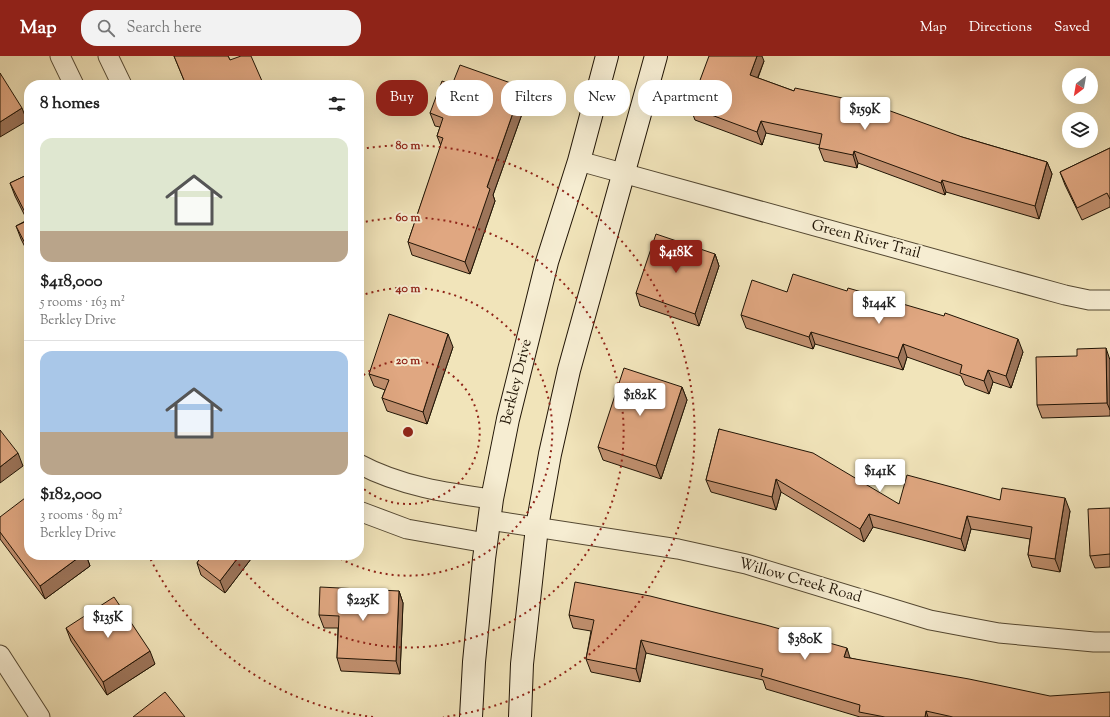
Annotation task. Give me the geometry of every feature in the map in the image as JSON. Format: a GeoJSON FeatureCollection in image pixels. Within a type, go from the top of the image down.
{"type":"FeatureCollection","features":[{"type":"Feature","properties":{"kind":"street"},"geometry":{"type":"LineString","coordinates":[[60,56],[72,80]]}},
{"type":"Feature","properties":{"kind":"street"},"geometry":{"type":"LineString","coordinates":[[108,56],[120,80]]}},
{"type":"Feature","properties":{"kind":"street","name":"Berkley Drive"},"geometry":{"type":"LineString","coordinates":[[471,717],[474,662],[486,543],[492,499],[508,419],[545,270],[579,161],[607,56]]}},
{"type":"Feature","properties":{"kind":"street"},"geometry":{"type":"LineString","coordinates":[[520,717],[522,664],[537,527],[550,454],[569,370],[656,56]]}},
{"type":"Feature","properties":{"kind":"street","name":"Green River Trail"},"geometry":{"type":"LineString","coordinates":[[579,161],[1065,295],[1089,300],[1110,300]]}},
{"type":"Feature","properties":{"kind":"street"},"geometry":{"type":"LineString","coordinates":[[364,466],[391,478],[413,484],[449,493],[492,499]]}},
{"type":"Feature","properties":{"kind":"street"},"geometry":{"type":"LineString","coordinates":[[364,514],[408,529],[486,543]]}},
{"type":"Feature","properties":{"kind":"street","name":"Willow Creek Road"},"geometry":{"type":"LineString","coordinates":[[489,520],[678,549],[746,564],[930,620],[999,633],[1094,642],[1110,642]]}},
{"type":"Feature","properties":{"kind":"street"},"geometry":{"type":"LineString","coordinates":[[0,655],[40,717]]}},
{"type":"Feature","properties":{"kind":"building"},"geometry":{"type":"Polygon","coordinates":[[[174,56],[228,56],[230,60],[241,56],[251,56],[262,80],[184,80],[174,56]]]}},
{"type":"Feature","properties":{"kind":"building"},"geometry":{"type":"Polygon","coordinates":[[[709,56],[757,56],[750,75],[794,91],[795,88],[871,104],[962,137],[1047,162],[1035,206],[942,180],[941,183],[854,151],[853,155],[819,148],[822,134],[761,121],[757,132],[714,116],[732,116],[732,80],[700,80],[709,56]]]}},
{"type":"Feature","properties":{"kind":"building"},"geometry":{"type":"Polygon","coordinates":[[[460,65],[502,80],[501,80],[501,116],[512,116],[487,187],[490,189],[465,262],[408,242],[443,138],[437,136],[443,118],[438,116],[493,116],[493,80],[454,80],[460,65]]]}},
{"type":"Feature","properties":{"kind":"building"},"geometry":{"type":"Polygon","coordinates":[[[0,73],[22,108],[0,122],[0,73]]]}},
{"type":"Feature","properties":{"kind":"building"},"geometry":{"type":"Polygon","coordinates":[[[436,97],[436,115],[430,113],[436,97]]]}},
{"type":"Feature","properties":{"kind":"building"},"geometry":{"type":"Polygon","coordinates":[[[1110,148],[1110,199],[1107,193],[1077,208],[1060,172],[1110,148]]]}},
{"type":"Feature","properties":{"kind":"building"},"geometry":{"type":"Polygon","coordinates":[[[24,176],[24,210],[10,183],[24,176]]]}},
{"type":"Feature","properties":{"kind":"building"},"geometry":{"type":"Polygon","coordinates":[[[24,222],[24,241],[16,226],[24,222]]]}},
{"type":"Feature","properties":{"kind":"building"},"geometry":{"type":"Polygon","coordinates":[[[656,234],[715,254],[695,314],[636,293],[656,234]]]}},
{"type":"Feature","properties":{"kind":"building"},"geometry":{"type":"Polygon","coordinates":[[[793,274],[847,291],[848,288],[944,316],[945,313],[1018,339],[1006,376],[988,370],[984,381],[960,373],[962,365],[903,344],[898,358],[811,332],[809,337],[741,315],[752,280],[787,292],[793,274]]]}},
{"type":"Feature","properties":{"kind":"building"},"geometry":{"type":"Polygon","coordinates":[[[389,314],[448,334],[423,412],[382,398],[389,380],[369,374],[389,314]]]}},
{"type":"Feature","properties":{"kind":"building"},"geometry":{"type":"Polygon","coordinates":[[[1106,348],[1107,403],[1037,405],[1036,357],[1077,356],[1077,349],[1106,348]]]}},
{"type":"Feature","properties":{"kind":"building"},"geometry":{"type":"Polygon","coordinates":[[[624,368],[682,387],[656,466],[598,447],[624,368]]]}},
{"type":"Feature","properties":{"kind":"building"},"geometry":{"type":"Polygon","coordinates":[[[719,429],[813,453],[899,504],[907,475],[1000,500],[1002,488],[1065,498],[1055,559],[1028,555],[1032,527],[967,516],[961,539],[869,514],[860,529],[776,479],[772,497],[706,480],[719,429]]]}},
{"type":"Feature","properties":{"kind":"building"},"geometry":{"type":"Polygon","coordinates":[[[0,430],[18,453],[0,467],[0,430]]]}},
{"type":"Feature","properties":{"kind":"building"},"geometry":{"type":"Polygon","coordinates":[[[24,499],[24,560],[75,560],[40,586],[0,532],[0,517],[24,499]]]}},
{"type":"Feature","properties":{"kind":"building"},"geometry":{"type":"Polygon","coordinates":[[[1110,508],[1110,554],[1090,556],[1088,509],[1110,508]]]}},
{"type":"Feature","properties":{"kind":"building"},"geometry":{"type":"Polygon","coordinates":[[[199,560],[236,560],[220,581],[197,563],[199,560]]]}},
{"type":"Feature","properties":{"kind":"building"},"geometry":{"type":"Polygon","coordinates":[[[575,582],[650,596],[766,625],[847,648],[844,657],[969,679],[1050,696],[1110,692],[1110,717],[953,717],[926,711],[925,717],[885,717],[859,712],[860,705],[761,676],[763,669],[641,640],[636,669],[586,659],[594,620],[569,615],[575,582]]]}},
{"type":"Feature","properties":{"kind":"building"},"geometry":{"type":"Polygon","coordinates":[[[320,587],[399,591],[396,661],[337,658],[339,616],[319,615],[320,587]]]}},
{"type":"Feature","properties":{"kind":"building"},"geometry":{"type":"Polygon","coordinates":[[[114,597],[150,651],[103,682],[66,628],[114,597]]]}},
{"type":"Feature","properties":{"kind":"building"},"geometry":{"type":"Polygon","coordinates":[[[165,692],[185,717],[133,717],[165,692]]]}}]}
